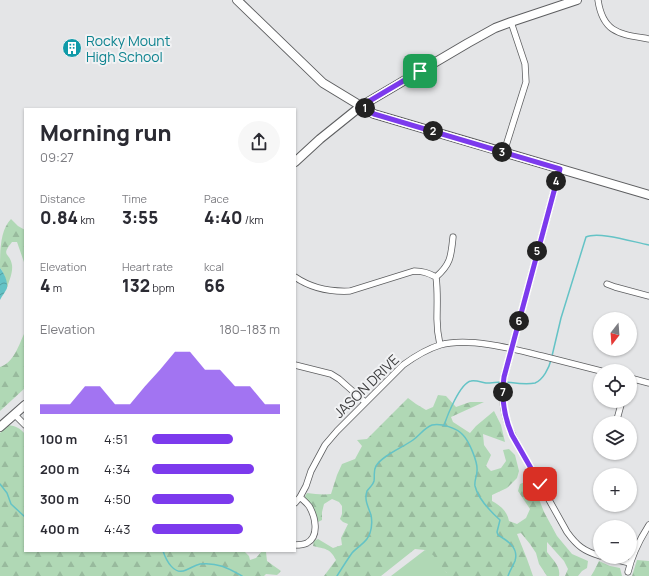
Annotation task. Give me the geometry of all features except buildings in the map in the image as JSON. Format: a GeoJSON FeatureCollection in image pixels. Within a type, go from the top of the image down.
{"type":"FeatureCollection","features":[{"type":"Feature","properties":{"kind":"main road"},"geometry":{"type":"LineString","coordinates":[[237,0],[323,83],[374,114],[649,195]]}},
{"type":"Feature","properties":{"kind":"main road"},"geometry":{"type":"LineString","coordinates":[[296,161],[320,139],[361,106],[468,43],[495,28],[577,0]]}},
{"type":"Feature","properties":{"kind":"main road"},"geometry":{"type":"LineString","coordinates":[[0,427],[24,406]]}},
{"type":"Feature","properties":{"kind":"street"},"geometry":{"type":"LineString","coordinates":[[598,0],[603,17],[615,31],[621,34],[649,39]]}},
{"type":"Feature","properties":{"kind":"street"},"geometry":{"type":"LineString","coordinates":[[504,152],[526,82],[525,64],[511,22]]}},
{"type":"Feature","properties":{"kind":"street"},"geometry":{"type":"LineString","coordinates":[[560,169],[504,377],[504,409],[510,431],[567,532],[573,541],[585,550],[593,553]]}},
{"type":"Feature","properties":{"kind":"street"},"geometry":{"type":"LineString","coordinates":[[440,345],[437,332],[438,299],[436,277],[446,266],[450,258],[453,237]]}},
{"type":"Feature","properties":{"kind":"street"},"geometry":{"type":"LineString","coordinates":[[296,278],[313,287],[331,291],[350,291],[414,271],[422,271],[436,277]]}},
{"type":"Feature","properties":{"kind":"street"},"geometry":{"type":"LineString","coordinates":[[607,284],[649,296]]}},
{"type":"Feature","properties":{"kind":"street","name":"JASON DRIVE"},"geometry":{"type":"LineString","coordinates":[[296,502],[306,486],[311,471],[325,446],[337,431],[403,365],[413,357],[440,345],[471,343],[512,349],[593,369]]}},
{"type":"Feature","properties":{"kind":"street"},"geometry":{"type":"LineString","coordinates":[[296,365],[331,374],[339,379],[365,402]]}},
{"type":"Feature","properties":{"kind":"street"},"geometry":{"type":"LineString","coordinates":[[637,380],[649,383]]}},
{"type":"Feature","properties":{"kind":"street"},"geometry":{"type":"LineString","coordinates":[[15,415],[24,424]]}},
{"type":"Feature","properties":{"kind":"street"},"geometry":{"type":"LineString","coordinates":[[296,545],[307,543],[312,539],[314,534],[314,519],[312,512],[300,497]]}},
{"type":"Feature","properties":{"kind":"street"},"geometry":{"type":"LineString","coordinates":[[637,547],[649,525]]}},
{"type":"Feature","properties":{"kind":"street"},"geometry":{"type":"LineString","coordinates":[[628,572],[630,564]]}},
{"type":"Feature","properties":{"kind":"green space"},"geometry":{"type":"Polygon","coordinates":[[[11,219],[24,229],[24,262],[17,242],[12,242],[6,252],[12,265],[7,288],[6,280],[0,268],[0,255],[1,242],[7,224],[11,219]]]}},
{"type":"Feature","properties":{"kind":"green space"},"geometry":{"type":"Polygon","coordinates":[[[24,334],[24,389],[0,411],[0,367],[9,362],[24,334]]]}},
{"type":"Feature","properties":{"kind":"green space"},"geometry":{"type":"Polygon","coordinates":[[[438,395],[446,396],[456,407],[470,402],[484,402],[451,417],[453,422],[470,433],[494,411],[501,425],[505,442],[483,434],[484,445],[491,455],[486,466],[491,471],[501,468],[506,461],[503,450],[509,449],[515,455],[519,471],[517,478],[507,488],[492,495],[492,501],[503,509],[507,514],[509,521],[517,524],[526,518],[530,509],[518,491],[520,484],[525,482],[535,489],[544,512],[557,536],[572,554],[588,561],[587,568],[578,576],[565,576],[568,569],[564,561],[547,542],[547,552],[559,569],[559,576],[547,576],[539,564],[536,553],[521,533],[517,534],[533,576],[447,576],[447,573],[425,550],[415,549],[381,576],[324,576],[336,560],[329,551],[313,546],[314,541],[318,539],[333,548],[342,545],[341,538],[348,524],[340,519],[342,514],[342,506],[339,502],[332,499],[324,504],[322,520],[318,522],[315,512],[304,498],[307,493],[331,494],[342,464],[355,459],[362,446],[357,440],[367,439],[408,398],[426,410],[433,407],[438,395]]]}},
{"type":"Feature","properties":{"kind":"green space"},"geometry":{"type":"Polygon","coordinates":[[[8,425],[18,428],[24,433],[24,552],[245,552],[249,556],[250,560],[256,558],[261,552],[266,552],[267,561],[281,571],[277,575],[266,574],[264,576],[0,576],[0,433],[8,425]]]}},
{"type":"Feature","properties":{"kind":"green space"},"geometry":{"type":"Polygon","coordinates":[[[425,550],[433,555],[447,573],[447,576],[391,576],[425,550]]]}},
{"type":"Feature","properties":{"kind":"green space"},"geometry":{"type":"Polygon","coordinates":[[[637,560],[649,561],[649,576],[632,576],[637,560]]]}},
{"type":"Feature","properties":{"kind":"green space"},"geometry":{"type":"Polygon","coordinates":[[[597,564],[606,564],[620,568],[622,576],[591,576],[597,564]]]}},
{"type":"Feature","properties":{"kind":"water"},"geometry":{"type":"Polygon","coordinates":[[[0,268],[3,272],[7,285],[0,300],[0,268]]]}},
{"type":"Feature","properties":{"kind":"waterway"},"geometry":{"type":"LineString","coordinates":[[552,356],[561,318],[586,237],[592,235],[607,236],[649,245]]}},
{"type":"Feature","properties":{"kind":"waterway"},"geometry":{"type":"LineString","coordinates":[[506,382],[524,384],[535,383],[541,379],[549,367],[551,360]]}},
{"type":"Feature","properties":{"kind":"waterway"},"geometry":{"type":"LineString","coordinates":[[444,426],[454,400],[467,383],[471,381],[486,383],[502,382]]}},
{"type":"Feature","properties":{"kind":"waterway"},"geometry":{"type":"LineString","coordinates":[[337,576],[352,553],[369,536],[372,519],[366,494],[374,481],[376,466],[383,458],[413,440],[432,425],[444,425],[457,430],[463,435],[470,447],[475,457],[477,467],[475,484],[479,496],[492,513],[500,520],[497,532],[498,535],[509,542],[515,552],[515,561],[508,576]]}},
{"type":"Feature","properties":{"kind":"waterway"},"geometry":{"type":"LineString","coordinates":[[0,484],[7,493],[11,504],[24,516]]}},
{"type":"Feature","properties":{"kind":"waterway"},"geometry":{"type":"LineString","coordinates":[[163,552],[168,563],[178,571],[186,570],[200,564],[212,564],[227,568],[242,576]]}},
{"type":"Feature","properties":{"kind":"place","name":"Rocky Mount High School"},"geometry":{"type":"Point","coordinates":[72,48]}},
{"type":"Feature","properties":{"kind":"route"},"geometry":{"type":"LineString","coordinates":[[420,71],[361,106],[374,114],[560,169],[503,385],[503,400],[508,427],[540,484]]}}]}
